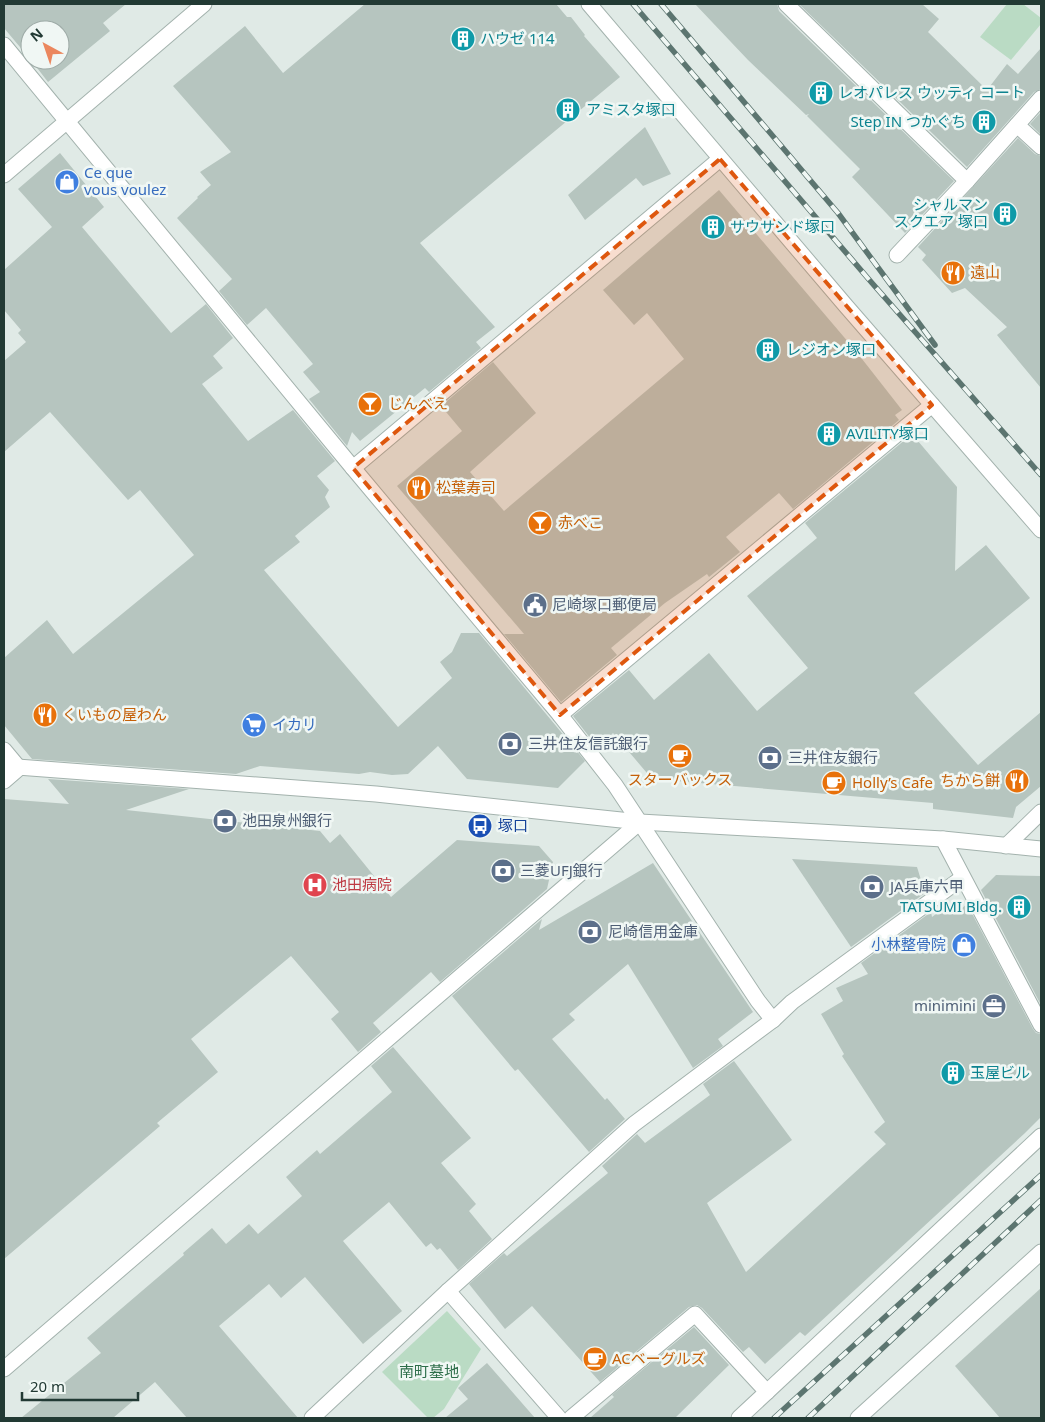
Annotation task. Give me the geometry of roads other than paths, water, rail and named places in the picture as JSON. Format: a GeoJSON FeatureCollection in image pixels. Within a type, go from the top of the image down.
{"type":"FeatureCollection","features":[{"type":"Feature","properties":{"kind":"street"},"geometry":{"type":"LineString","coordinates":[[4,175],[204,4]]}},
{"type":"Feature","properties":{"kind":"street"},"geometry":{"type":"LineString","coordinates":[[588,4],[1041,530]]}},
{"type":"Feature","properties":{"kind":"street"},"geometry":{"type":"LineString","coordinates":[[786,4],[967,181]]}},
{"type":"Feature","properties":{"kind":"street"},"geometry":{"type":"LineString","coordinates":[[4,46],[560,715],[615,784],[772,1020]]}},
{"type":"Feature","properties":{"kind":"street"},"geometry":{"type":"LineString","coordinates":[[897,255],[967,181],[1041,98]]}},
{"type":"Feature","properties":{"kind":"street"},"geometry":{"type":"LineString","coordinates":[[1017,125],[1041,147]]}},
{"type":"Feature","properties":{"kind":"street"},"geometry":{"type":"LineString","coordinates":[[353,468],[720,159]]}},
{"type":"Feature","properties":{"kind":"street"},"geometry":{"type":"LineString","coordinates":[[560,715],[932,405]]}},
{"type":"Feature","properties":{"kind":"street"},"geometry":{"type":"LineString","coordinates":[[4,750],[19,768]]}},
{"type":"Feature","properties":{"kind":"street"},"geometry":{"type":"LineString","coordinates":[[4,766],[376,794],[640,822],[943,839],[1041,849]]}},
{"type":"Feature","properties":{"kind":"street"},"geometry":{"type":"LineString","coordinates":[[4,781],[19,768]]}},
{"type":"Feature","properties":{"kind":"street"},"geometry":{"type":"LineString","coordinates":[[1006,846],[1041,812]]}},
{"type":"Feature","properties":{"kind":"street"},"geometry":{"type":"LineString","coordinates":[[4,1369],[640,822]]}},
{"type":"Feature","properties":{"kind":"street"},"geometry":{"type":"LineString","coordinates":[[943,839],[1041,1025]]}},
{"type":"Feature","properties":{"kind":"street"},"geometry":{"type":"LineString","coordinates":[[312,1418],[448,1291],[634,1124],[772,1020],[792,1002],[962,878]]}},
{"type":"Feature","properties":{"kind":"street"},"geometry":{"type":"LineString","coordinates":[[739,1418],[1041,1136]]}},
{"type":"Feature","properties":{"kind":"street"},"geometry":{"type":"LineString","coordinates":[[858,1418],[1041,1252]]}},
{"type":"Feature","properties":{"kind":"street"},"geometry":{"type":"LineString","coordinates":[[448,1291],[559,1418]]}},
{"type":"Feature","properties":{"kind":"street"},"geometry":{"type":"LineString","coordinates":[[571,1418],[695,1314],[766,1392]]}},
{"type":"Feature","properties":{"kind":"railway"},"geometry":{"type":"LineString","coordinates":[[633,4],[872,283],[1041,475]]}},
{"type":"Feature","properties":{"kind":"railway"},"geometry":{"type":"LineString","coordinates":[[661,4],[838,213],[935,345]]}},
{"type":"Feature","properties":{"kind":"railway"},"geometry":{"type":"LineString","coordinates":[[774,1418],[1041,1175]]}},
{"type":"Feature","properties":{"kind":"railway"},"geometry":{"type":"LineString","coordinates":[[808,1418],[1041,1200]]}},
{"type":"Feature","properties":{"kind":"place","name":"ハウゼ 114"},"geometry":{"type":"Point","coordinates":[463,39]}},
{"type":"Feature","properties":{"kind":"place","name":"レオパレス ウッティ コート"},"geometry":{"type":"Point","coordinates":[821,93]}},
{"type":"Feature","properties":{"kind":"place","name":"アミスタ塚口"},"geometry":{"type":"Point","coordinates":[568,110]}},
{"type":"Feature","properties":{"kind":"place","name":"Step IN つかぐち"},"geometry":{"type":"Point","coordinates":[984,122]}},
{"type":"Feature","properties":{"kind":"place","name":"Ce que vous voulez"},"geometry":{"type":"Point","coordinates":[67,182]}},
{"type":"Feature","properties":{"kind":"place","name":"シャルマン スクエア 塚口"},"geometry":{"type":"Point","coordinates":[1005,214]}},
{"type":"Feature","properties":{"kind":"place","name":"サウサンド塚口"},"geometry":{"type":"Point","coordinates":[713,227]}},
{"type":"Feature","properties":{"kind":"place","name":"遠山"},"geometry":{"type":"Point","coordinates":[953,273]}},
{"type":"Feature","properties":{"kind":"place","name":"レジオン塚口"},"geometry":{"type":"Point","coordinates":[768,350]}},
{"type":"Feature","properties":{"kind":"place","name":"じんべえ"},"geometry":{"type":"Point","coordinates":[370,404]}},
{"type":"Feature","properties":{"kind":"place","name":"AVILITY塚口"},"geometry":{"type":"Point","coordinates":[829,434]}},
{"type":"Feature","properties":{"kind":"place","name":"松葉寿司"},"geometry":{"type":"Point","coordinates":[419,488]}},
{"type":"Feature","properties":{"kind":"place","name":"赤べこ"},"geometry":{"type":"Point","coordinates":[540,523]}},
{"type":"Feature","properties":{"kind":"place","name":"尼崎塚口郵便局"},"geometry":{"type":"Point","coordinates":[535,605]}},
{"type":"Feature","properties":{"kind":"place","name":"くいもの屋わん"},"geometry":{"type":"Point","coordinates":[45,715]}},
{"type":"Feature","properties":{"kind":"place","name":"イカリ"},"geometry":{"type":"Point","coordinates":[254,725]}},
{"type":"Feature","properties":{"kind":"place","name":"三井住友信託銀行"},"geometry":{"type":"Point","coordinates":[510,744]}},
{"type":"Feature","properties":{"kind":"place","name":"スターバックス"},"geometry":{"type":"Point","coordinates":[680,756]}},
{"type":"Feature","properties":{"kind":"place","name":"三井住友銀行"},"geometry":{"type":"Point","coordinates":[770,758]}},
{"type":"Feature","properties":{"kind":"place","name":"ちから餅"},"geometry":{"type":"Point","coordinates":[1017,781]}},
{"type":"Feature","properties":{"kind":"place","name":"Holly’s Cafe"},"geometry":{"type":"Point","coordinates":[834,783]}},
{"type":"Feature","properties":{"kind":"place","name":"池田泉州銀行"},"geometry":{"type":"Point","coordinates":[225,821]}},
{"type":"Feature","properties":{"kind":"place","name":"塚口"},"geometry":{"type":"Point","coordinates":[480,826]}},
{"type":"Feature","properties":{"kind":"place","name":"三菱UFJ銀行"},"geometry":{"type":"Point","coordinates":[503,871]}},
{"type":"Feature","properties":{"kind":"place","name":"池田病院"},"geometry":{"type":"Point","coordinates":[315,885]}},
{"type":"Feature","properties":{"kind":"place","name":"JA兵庫六甲"},"geometry":{"type":"Point","coordinates":[872,887]}},
{"type":"Feature","properties":{"kind":"place","name":"TATSUMI Bldg."},"geometry":{"type":"Point","coordinates":[1019,907]}},
{"type":"Feature","properties":{"kind":"place","name":"尼崎信用金庫"},"geometry":{"type":"Point","coordinates":[590,932]}},
{"type":"Feature","properties":{"kind":"place","name":"小林整骨院"},"geometry":{"type":"Point","coordinates":[964,945]}},
{"type":"Feature","properties":{"kind":"place","name":"minimini"},"geometry":{"type":"Point","coordinates":[994,1006]}},
{"type":"Feature","properties":{"kind":"place","name":"玉屋ビル"},"geometry":{"type":"Point","coordinates":[953,1073]}},
{"type":"Feature","properties":{"kind":"place","name":"ACベーグルズ"},"geometry":{"type":"Point","coordinates":[595,1359]}},
{"type":"Feature","properties":{"kind":"park label","name":"南町墓地"},"geometry":{"type":"Point","coordinates":[429,1372]}}]}
